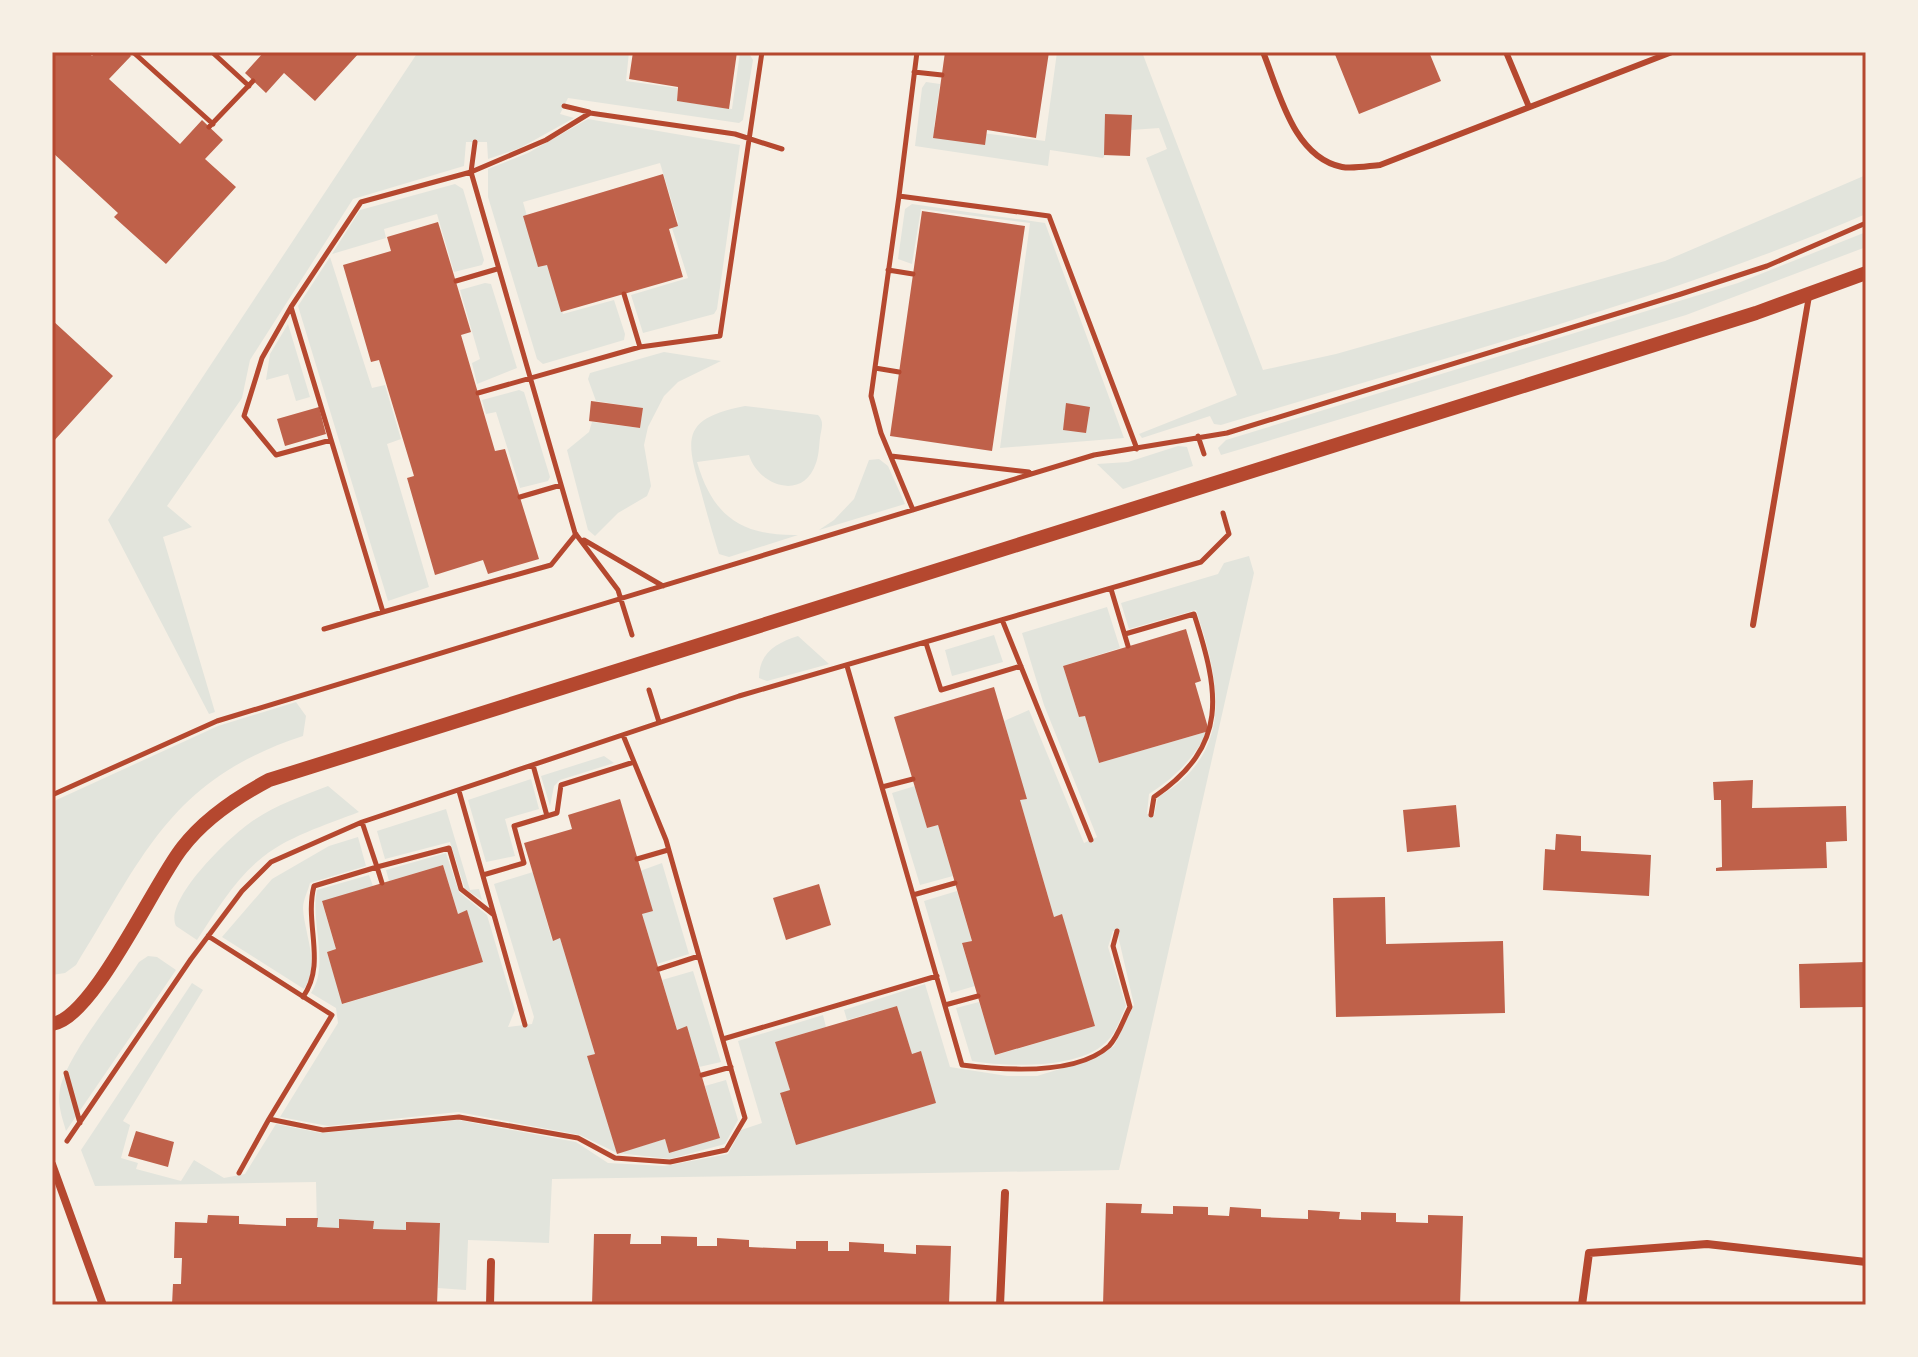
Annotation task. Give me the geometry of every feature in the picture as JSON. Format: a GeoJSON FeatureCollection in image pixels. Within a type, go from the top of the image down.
{"type":"FeatureCollection","features":[{"type":"Feature","properties":{"kind":"street"},"geometry":{"type":"LineString","coordinates":[[52,1024],[60,1023],[77,1011],[182,847],[234,799],[269,780],[1809,296],[1866,273]]}},
{"type":"Feature","properties":{"kind":"street"},"geometry":{"type":"LineString","coordinates":[[52,1164],[103,1305]]}},
{"type":"Feature","properties":{"kind":"street"},"geometry":{"type":"LineString","coordinates":[[1000,1305],[1005,1193]]}},
{"type":"Feature","properties":{"kind":"street"},"geometry":{"type":"LineString","coordinates":[[1582,1305],[1589,1253],[1707,1244],[1866,1262]]}},
{"type":"Feature","properties":{"kind":"street"},"geometry":{"type":"LineString","coordinates":[[490,1305],[491,1262]]}},
{"type":"Feature","properties":{"kind":"lane"},"geometry":{"type":"LineString","coordinates":[[1263,52],[1296,133],[1320,156],[1341,167],[1380,165],[1672,52]]}},
{"type":"Feature","properties":{"kind":"lane"},"geometry":{"type":"LineString","coordinates":[[1506,52],[1529,107]]}},
{"type":"Feature","properties":{"kind":"lane"},"geometry":{"type":"LineString","coordinates":[[1753,625],[1809,296]]}},
{"type":"Feature","properties":{"kind":"path"},"geometry":{"type":"LineString","coordinates":[[133,52],[211,126],[251,84],[212,52]]}},
{"type":"Feature","properties":{"kind":"path"},"geometry":{"type":"LineString","coordinates":[[478,393],[640,347],[720,336],[762,52]]}},
{"type":"Feature","properties":{"kind":"path"},"geometry":{"type":"LineString","coordinates":[[913,510],[871,396],[917,52]]}},
{"type":"Feature","properties":{"kind":"path"},"geometry":{"type":"LineString","coordinates":[[914,72],[942,75]]}},
{"type":"Feature","properties":{"kind":"path"},"geometry":{"type":"LineString","coordinates":[[564,106],[750,139],[782,149]]}},
{"type":"Feature","properties":{"kind":"path"},"geometry":{"type":"LineString","coordinates":[[331,440],[276,455],[244,416],[262,358],[291,307],[361,202],[471,172],[546,140],[590,113]]}},
{"type":"Feature","properties":{"kind":"path"},"geometry":{"type":"LineString","coordinates":[[475,142],[471,172],[575,533],[600,561],[621,599],[640,663]]}},
{"type":"Feature","properties":{"kind":"path"},"geometry":{"type":"LineString","coordinates":[[899,196],[1049,216],[1137,449]]}},
{"type":"Feature","properties":{"kind":"path"},"geometry":{"type":"LineString","coordinates":[[52,795],[217,721],[1094,455],[1227,433],[1767,266],[1866,223]]}},
{"type":"Feature","properties":{"kind":"path"},"geometry":{"type":"LineString","coordinates":[[456,281],[497,269]]}},
{"type":"Feature","properties":{"kind":"path"},"geometry":{"type":"LineString","coordinates":[[888,270],[913,274]]}},
{"type":"Feature","properties":{"kind":"path"},"geometry":{"type":"LineString","coordinates":[[624,294],[640,347]]}},
{"type":"Feature","properties":{"kind":"path"},"geometry":{"type":"LineString","coordinates":[[291,307],[383,612]]}},
{"type":"Feature","properties":{"kind":"path"},"geometry":{"type":"LineString","coordinates":[[875,368],[899,372]]}},
{"type":"Feature","properties":{"kind":"path"},"geometry":{"type":"LineString","coordinates":[[72,1137],[208,936],[271,862],[362,822],[739,696],[1003,622],[1201,562],[1229,534],[1198,436]]}},
{"type":"Feature","properties":{"kind":"path"},"geometry":{"type":"LineString","coordinates":[[891,456],[1035,473]]}},
{"type":"Feature","properties":{"kind":"path"},"geometry":{"type":"LineString","coordinates":[[520,497],[561,485]]}},
{"type":"Feature","properties":{"kind":"path"},"geometry":{"type":"LineString","coordinates":[[324,629],[551,565],[575,533]]}},
{"type":"Feature","properties":{"kind":"path"},"geometry":{"type":"LineString","coordinates":[[575,533],[607,556],[663,586]]}},
{"type":"Feature","properties":{"kind":"path"},"geometry":{"type":"LineString","coordinates":[[1111,589],[1128,646]]}},
{"type":"Feature","properties":{"kind":"path"},"geometry":{"type":"LineString","coordinates":[[1125,634],[1194,614],[1210,664],[1213,727],[1194,762],[1174,783],[1154,797],[1151,815]]}},
{"type":"Feature","properties":{"kind":"path"},"geometry":{"type":"LineString","coordinates":[[1003,622],[1091,840]]}},
{"type":"Feature","properties":{"kind":"path"},"geometry":{"type":"LineString","coordinates":[[926,643],[941,690],[1021,666]]}},
{"type":"Feature","properties":{"kind":"path"},"geometry":{"type":"LineString","coordinates":[[847,666],[962,1065],[1036,1071],[1082,1059],[1109,1046],[1130,1007],[1113,946],[1117,931]]}},
{"type":"Feature","properties":{"kind":"path"},"geometry":{"type":"LineString","coordinates":[[269,1119],[323,1130],[459,1117],[578,1138],[615,1158],[670,1162],[726,1150],[745,1118],[668,850],[623,735]]}},
{"type":"Feature","properties":{"kind":"path"},"geometry":{"type":"LineString","coordinates":[[483,875],[524,863],[514,826],[557,813],[561,785],[634,762]]}},
{"type":"Feature","properties":{"kind":"path"},"geometry":{"type":"LineString","coordinates":[[533,765],[547,816]]}},
{"type":"Feature","properties":{"kind":"path"},"geometry":{"type":"LineString","coordinates":[[882,787],[913,779]]}},
{"type":"Feature","properties":{"kind":"path"},"geometry":{"type":"LineString","coordinates":[[459,791],[525,1025]]}},
{"type":"Feature","properties":{"kind":"path"},"geometry":{"type":"LineString","coordinates":[[362,822],[382,883]]}},
{"type":"Feature","properties":{"kind":"path"},"geometry":{"type":"LineString","coordinates":[[303,997],[314,981],[315,943],[308,908],[314,886],[449,848],[461,889],[494,916]]}},
{"type":"Feature","properties":{"kind":"path"},"geometry":{"type":"LineString","coordinates":[[637,859],[668,850]]}},
{"type":"Feature","properties":{"kind":"path"},"geometry":{"type":"LineString","coordinates":[[913,895],[955,883]]}},
{"type":"Feature","properties":{"kind":"path"},"geometry":{"type":"LineString","coordinates":[[208,936],[332,1015],[239,1173]]}},
{"type":"Feature","properties":{"kind":"path"},"geometry":{"type":"LineString","coordinates":[[659,969],[699,956]]}},
{"type":"Feature","properties":{"kind":"path"},"geometry":{"type":"LineString","coordinates":[[723,1039],[937,976]]}},
{"type":"Feature","properties":{"kind":"path"},"geometry":{"type":"LineString","coordinates":[[945,1005],[978,996]]}},
{"type":"Feature","properties":{"kind":"path"},"geometry":{"type":"LineString","coordinates":[[702,1075],[731,1067]]}},
{"type":"Feature","properties":{"kind":"path"},"geometry":{"type":"LineString","coordinates":[[66,1073],[81,1124]]}},
{"type":"Feature","properties":{"kind":"shaded area"},"geometry":{"type":"Polygon","coordinates":[[[418,52],[629,52],[626,81],[677,88],[677,101],[732,109],[740,53],[750,55],[753,60],[743,120],[739,123],[568,98],[560,114],[574,118],[520,148],[488,159],[487,142],[466,142],[464,166],[353,199],[250,360],[242,398],[167,506],[192,527],[163,537],[215,712],[209,714],[108,520],[418,52]]]}},
{"type":"Feature","properties":{"kind":"shaded area"},"geometry":{"type":"Polygon","coordinates":[[[1057,52],[1142,52],[1263,370],[1336,354],[1665,261],[1866,175],[1866,214],[1708,275],[1546,328],[1221,425],[1214,424],[1210,416],[1142,438],[1139,434],[1237,395],[1146,158],[1167,149],[1159,128],[1131,130],[1131,115],[1103,158],[1050,150],[1048,166],[915,146],[922,88],[926,82],[940,84],[934,127],[1045,141],[1057,52]]]}},
{"type":"Feature","properties":{"kind":"shaded area"},"geometry":{"type":"Polygon","coordinates":[[[588,119],[740,145],[717,309],[714,314],[643,333],[631,295],[688,278],[671,225],[678,222],[660,163],[523,202],[540,262],[548,261],[563,314],[614,300],[625,334],[624,340],[543,364],[537,359],[488,197],[488,169],[528,153],[588,119]]]}},
{"type":"Feature","properties":{"kind":"shaded area"},"geometry":{"type":"Polygon","coordinates":[[[455,184],[463,189],[484,260],[482,265],[454,272],[437,214],[384,229],[386,238],[332,254],[360,210],[455,184]]]}},
{"type":"Feature","properties":{"kind":"shaded area"},"geometry":{"type":"Polygon","coordinates":[[[912,204],[1045,223],[1124,438],[1000,448],[1030,223],[921,209],[912,264],[898,259],[905,209],[912,204]]]}},
{"type":"Feature","properties":{"kind":"shaded area"},"geometry":{"type":"Polygon","coordinates":[[[1866,232],[1866,247],[1686,315],[1221,455],[1218,448],[1226,440],[1738,283],[1866,232]]]}},
{"type":"Feature","properties":{"kind":"shaded area"},"geometry":{"type":"Polygon","coordinates":[[[330,257],[372,388],[385,385],[401,439],[387,444],[429,587],[388,601],[298,306],[330,257]]]}},
{"type":"Feature","properties":{"kind":"shaded area"},"geometry":{"type":"Polygon","coordinates":[[[491,284],[517,368],[477,384],[472,363],[480,359],[460,290],[491,284]]]}},
{"type":"Feature","properties":{"kind":"shaded area"},"geometry":{"type":"Polygon","coordinates":[[[288,324],[310,397],[296,401],[288,374],[266,380],[270,354],[288,324]]]}},
{"type":"Feature","properties":{"kind":"shaded area"},"geometry":{"type":"Polygon","coordinates":[[[664,352],[721,361],[678,382],[664,396],[648,427],[644,445],[651,486],[647,496],[618,513],[595,536],[588,530],[567,450],[589,432],[592,422],[640,428],[643,408],[596,401],[588,379],[590,373],[664,352]]]}},
{"type":"Feature","properties":{"kind":"shaded area"},"geometry":{"type":"Polygon","coordinates":[[[519,390],[524,392],[550,477],[548,481],[520,488],[496,412],[486,414],[482,400],[519,390]]]}},
{"type":"Feature","properties":{"kind":"shaded area"},"geometry":{"type":"Polygon","coordinates":[[[745,406],[818,415],[822,426],[818,457],[810,475],[792,486],[771,482],[754,466],[749,455],[697,462],[712,497],[732,520],[761,532],[798,535],[729,557],[719,554],[695,470],[691,442],[700,423],[710,416],[745,406]]]}},
{"type":"Feature","properties":{"kind":"shaded area"},"geometry":{"type":"Polygon","coordinates":[[[1178,446],[1187,447],[1193,466],[1123,489],[1097,464],[1128,462],[1178,446]]]}},
{"type":"Feature","properties":{"kind":"shaded area"},"geometry":{"type":"Polygon","coordinates":[[[879,459],[888,466],[905,504],[819,530],[834,520],[854,499],[869,460],[879,459]]]}},
{"type":"Feature","properties":{"kind":"shaded area"},"geometry":{"type":"Polygon","coordinates":[[[1249,556],[1254,573],[1119,1170],[552,1179],[549,1243],[468,1240],[466,1290],[438,1288],[440,1224],[406,1223],[406,1230],[373,1229],[373,1221],[339,1220],[339,1228],[317,1227],[316,1182],[95,1186],[81,1150],[192,983],[203,990],[123,1121],[130,1125],[121,1158],[138,1163],[136,1169],[181,1181],[194,1160],[224,1178],[245,1174],[276,1124],[321,1133],[458,1120],[576,1142],[608,1163],[665,1166],[728,1154],[741,1130],[762,1123],[738,1041],[823,1015],[826,1027],[775,1042],[790,1090],[780,1094],[796,1145],[912,1054],[897,1006],[847,1020],[844,1010],[925,984],[950,1067],[1007,1076],[1037,1076],[1086,1061],[1114,1046],[1134,1005],[1117,931],[1113,931],[1108,947],[1126,1006],[1112,1036],[1097,1049],[1082,1056],[1044,1064],[972,1061],[956,1008],[979,1002],[996,1055],[1095,1026],[1061,915],[1054,917],[1020,800],[1026,799],[1004,721],[1029,710],[1084,843],[1097,837],[1044,705],[1022,633],[1107,607],[1120,648],[1063,666],[1079,717],[1085,716],[1099,763],[1209,731],[1183,766],[1149,794],[1147,814],[1154,815],[1158,797],[1183,779],[1200,759],[1211,737],[1215,689],[1211,663],[1196,610],[1129,629],[1121,603],[1218,574],[1224,563],[1249,556]]]}},
{"type":"Feature","properties":{"kind":"shaded area"},"geometry":{"type":"Polygon","coordinates":[[[994,635],[1003,662],[952,676],[945,650],[994,635]]]}},
{"type":"Feature","properties":{"kind":"shaded area"},"geometry":{"type":"Polygon","coordinates":[[[798,636],[829,664],[767,681],[759,678],[762,662],[770,650],[798,636]]]}},
{"type":"Feature","properties":{"kind":"shaded area"},"geometry":{"type":"Polygon","coordinates":[[[296,702],[306,716],[303,736],[258,754],[221,774],[191,798],[143,856],[76,965],[65,973],[52,975],[52,802],[218,726],[296,702]]]}},
{"type":"Feature","properties":{"kind":"shaded area"},"geometry":{"type":"Polygon","coordinates":[[[604,756],[614,763],[560,780],[554,786],[550,806],[541,776],[604,756]]]}},
{"type":"Feature","properties":{"kind":"shaded area"},"geometry":{"type":"Polygon","coordinates":[[[531,779],[539,809],[505,819],[515,856],[486,862],[468,800],[531,779]]]}},
{"type":"Feature","properties":{"kind":"shaded area"},"geometry":{"type":"Polygon","coordinates":[[[328,786],[359,812],[293,838],[258,861],[232,888],[197,940],[176,926],[175,915],[189,885],[231,839],[271,810],[328,786]]]}},
{"type":"Feature","properties":{"kind":"shaded area"},"geometry":{"type":"Polygon","coordinates":[[[915,786],[927,828],[938,825],[953,876],[920,885],[892,793],[915,786]]]}},
{"type":"Feature","properties":{"kind":"shaded area"},"geometry":{"type":"Polygon","coordinates":[[[446,809],[470,890],[479,889],[482,900],[465,889],[450,842],[385,859],[377,831],[446,809]]]}},
{"type":"Feature","properties":{"kind":"shaded area"},"geometry":{"type":"Polygon","coordinates":[[[358,837],[366,866],[310,883],[303,908],[311,970],[304,989],[222,937],[272,879],[329,846],[358,837]]]}},
{"type":"Feature","properties":{"kind":"shaded area"},"geometry":{"type":"Polygon","coordinates":[[[446,853],[459,892],[487,915],[515,1010],[508,1027],[532,1024],[534,1017],[494,884],[533,872],[552,940],[560,938],[595,1054],[588,1056],[617,1153],[580,1135],[458,1112],[328,1126],[280,1117],[338,1023],[336,1008],[311,993],[319,970],[317,890],[369,875],[373,886],[322,902],[336,949],[327,952],[343,1004],[483,962],[467,911],[458,914],[443,865],[389,881],[386,870],[446,853]]]}},
{"type":"Feature","properties":{"kind":"shaded area"},"geometry":{"type":"Polygon","coordinates":[[[662,863],[689,954],[657,964],[642,914],[640,871],[662,863]]]}},
{"type":"Feature","properties":{"kind":"shaded area"},"geometry":{"type":"Polygon","coordinates":[[[957,891],[972,941],[962,944],[975,986],[951,993],[924,901],[957,891]]]}},
{"type":"Feature","properties":{"kind":"shaded area"},"geometry":{"type":"Polygon","coordinates":[[[148,956],[157,957],[176,970],[66,1131],[59,1100],[72,1059],[139,962],[148,956]]]}},
{"type":"Feature","properties":{"kind":"shaded area"},"geometry":{"type":"Polygon","coordinates":[[[693,971],[721,1062],[699,1067],[687,1027],[677,1030],[662,980],[693,971]]]}},
{"type":"Feature","properties":{"kind":"shaded area"},"geometry":{"type":"Polygon","coordinates":[[[726,1080],[738,1120],[725,1144],[670,1159],[618,1153],[665,1139],[669,1152],[720,1138],[705,1086],[726,1080]]]}},
{"type":"Feature","properties":{"kind":"building"},"geometry":{"type":"Polygon","coordinates":[[[52,52],[88,52],[92,56],[96,52],[127,52],[131,56],[109,79],[180,144],[202,120],[223,140],[205,159],[236,187],[166,264],[114,217],[118,213],[52,152],[52,52]]]}},
{"type":"Feature","properties":{"kind":"building"},"geometry":{"type":"Polygon","coordinates":[[[264,52],[360,52],[315,101],[284,73],[266,93],[245,73],[264,52]]]}},
{"type":"Feature","properties":{"kind":"building"},"geometry":{"type":"Polygon","coordinates":[[[633,52],[737,52],[729,109],[677,101],[678,87],[629,79],[633,52]]]}},
{"type":"Feature","properties":{"kind":"building"},"geometry":{"type":"Polygon","coordinates":[[[945,52],[1049,52],[1036,138],[987,130],[985,145],[933,138],[945,52]]]}},
{"type":"Feature","properties":{"kind":"building"},"geometry":{"type":"Polygon","coordinates":[[[1334,52],[1429,52],[1441,81],[1359,114],[1334,52]]]}},
{"type":"Feature","properties":{"kind":"building"},"geometry":{"type":"Polygon","coordinates":[[[1105,114],[1132,115],[1130,156],[1104,155],[1105,114]]]}},
{"type":"Feature","properties":{"kind":"building"},"geometry":{"type":"Polygon","coordinates":[[[663,174],[678,226],[669,229],[683,277],[561,312],[547,265],[538,267],[523,216],[663,174]]]}},
{"type":"Feature","properties":{"kind":"building"},"geometry":{"type":"Polygon","coordinates":[[[922,211],[1025,226],[992,451],[890,436],[922,211]]]}},
{"type":"Feature","properties":{"kind":"building"},"geometry":{"type":"Polygon","coordinates":[[[438,222],[471,332],[461,335],[495,451],[505,449],[539,559],[488,574],[483,560],[435,575],[407,478],[414,476],[379,360],[371,362],[343,265],[391,251],[387,237],[438,222]]]}},
{"type":"Feature","properties":{"kind":"building"},"geometry":{"type":"Polygon","coordinates":[[[52,320],[113,376],[52,443],[52,320]]]}},
{"type":"Feature","properties":{"kind":"building"},"geometry":{"type":"Polygon","coordinates":[[[591,401],[643,408],[640,428],[589,421],[591,401]]]}},
{"type":"Feature","properties":{"kind":"building"},"geometry":{"type":"Polygon","coordinates":[[[1066,403],[1090,407],[1086,433],[1063,430],[1066,403]]]}},
{"type":"Feature","properties":{"kind":"building"},"geometry":{"type":"Polygon","coordinates":[[[319,407],[326,434],[285,446],[277,419],[319,407]]]}},
{"type":"Feature","properties":{"kind":"building"},"geometry":{"type":"Polygon","coordinates":[[[1186,629],[1201,681],[1195,683],[1209,731],[1099,763],[1085,716],[1079,717],[1063,666],[1186,629]]]}},
{"type":"Feature","properties":{"kind":"building"},"geometry":{"type":"Polygon","coordinates":[[[994,687],[1027,799],[1020,800],[1054,917],[1062,914],[1095,1026],[995,1055],[962,943],[972,941],[938,825],[927,828],[894,717],[994,687]]]}},
{"type":"Feature","properties":{"kind":"building"},"geometry":{"type":"Polygon","coordinates":[[[1753,780],[1752,808],[1846,806],[1847,841],[1826,842],[1827,868],[1716,871],[1716,868],[1722,867],[1721,800],[1714,800],[1713,782],[1753,780]]]}},
{"type":"Feature","properties":{"kind":"building"},"geometry":{"type":"Polygon","coordinates":[[[620,799],[653,911],[642,914],[677,1030],[687,1026],[720,1138],[669,1153],[665,1139],[617,1154],[587,1056],[595,1054],[560,938],[553,941],[524,843],[572,829],[568,815],[620,799]]]}},
{"type":"Feature","properties":{"kind":"building"},"geometry":{"type":"Polygon","coordinates":[[[1456,805],[1460,847],[1407,852],[1403,810],[1456,805]]]}},
{"type":"Feature","properties":{"kind":"building"},"geometry":{"type":"Polygon","coordinates":[[[1556,834],[1581,836],[1581,851],[1651,855],[1649,896],[1543,890],[1545,849],[1555,850],[1556,834]]]}},
{"type":"Feature","properties":{"kind":"building"},"geometry":{"type":"Polygon","coordinates":[[[443,865],[458,914],[467,910],[483,962],[342,1004],[327,952],[336,949],[322,901],[443,865]]]}},
{"type":"Feature","properties":{"kind":"building"},"geometry":{"type":"Polygon","coordinates":[[[819,884],[831,925],[786,940],[773,898],[819,884]]]}},
{"type":"Feature","properties":{"kind":"building"},"geometry":{"type":"Polygon","coordinates":[[[1385,897],[1386,944],[1503,941],[1505,1013],[1336,1017],[1333,898],[1385,897]]]}},
{"type":"Feature","properties":{"kind":"building"},"geometry":{"type":"Polygon","coordinates":[[[1866,962],[1866,1007],[1800,1008],[1799,964],[1866,962]]]}},
{"type":"Feature","properties":{"kind":"building"},"geometry":{"type":"Polygon","coordinates":[[[897,1006],[912,1054],[921,1051],[936,1103],[796,1145],[780,1093],[790,1090],[775,1042],[897,1006]]]}},
{"type":"Feature","properties":{"kind":"building"},"geometry":{"type":"Polygon","coordinates":[[[136,1131],[174,1142],[168,1167],[128,1156],[136,1131]]]}},
{"type":"Feature","properties":{"kind":"building"},"geometry":{"type":"Polygon","coordinates":[[[1106,1203],[1142,1204],[1141,1213],[1173,1214],[1173,1206],[1208,1207],[1208,1215],[1229,1216],[1230,1207],[1261,1209],[1261,1217],[1308,1219],[1308,1210],[1340,1212],[1339,1219],[1361,1220],[1361,1212],[1396,1213],[1396,1222],[1428,1223],[1428,1215],[1463,1216],[1460,1305],[1103,1305],[1106,1203]]]}},
{"type":"Feature","properties":{"kind":"building"},"geometry":{"type":"Polygon","coordinates":[[[208,1215],[239,1216],[239,1224],[286,1226],[286,1218],[318,1218],[317,1227],[339,1228],[339,1219],[374,1221],[373,1229],[406,1230],[406,1222],[440,1223],[437,1305],[172,1305],[173,1284],[181,1284],[182,1258],[174,1258],[175,1222],[207,1223],[208,1215]]]}},
{"type":"Feature","properties":{"kind":"building"},"geometry":{"type":"Polygon","coordinates":[[[594,1234],[631,1234],[630,1244],[661,1244],[661,1236],[697,1237],[697,1246],[717,1246],[717,1238],[749,1240],[749,1247],[796,1249],[796,1241],[828,1241],[828,1251],[849,1251],[849,1242],[884,1244],[884,1252],[916,1254],[916,1245],[951,1246],[949,1305],[592,1305],[594,1234]]]}}]}
